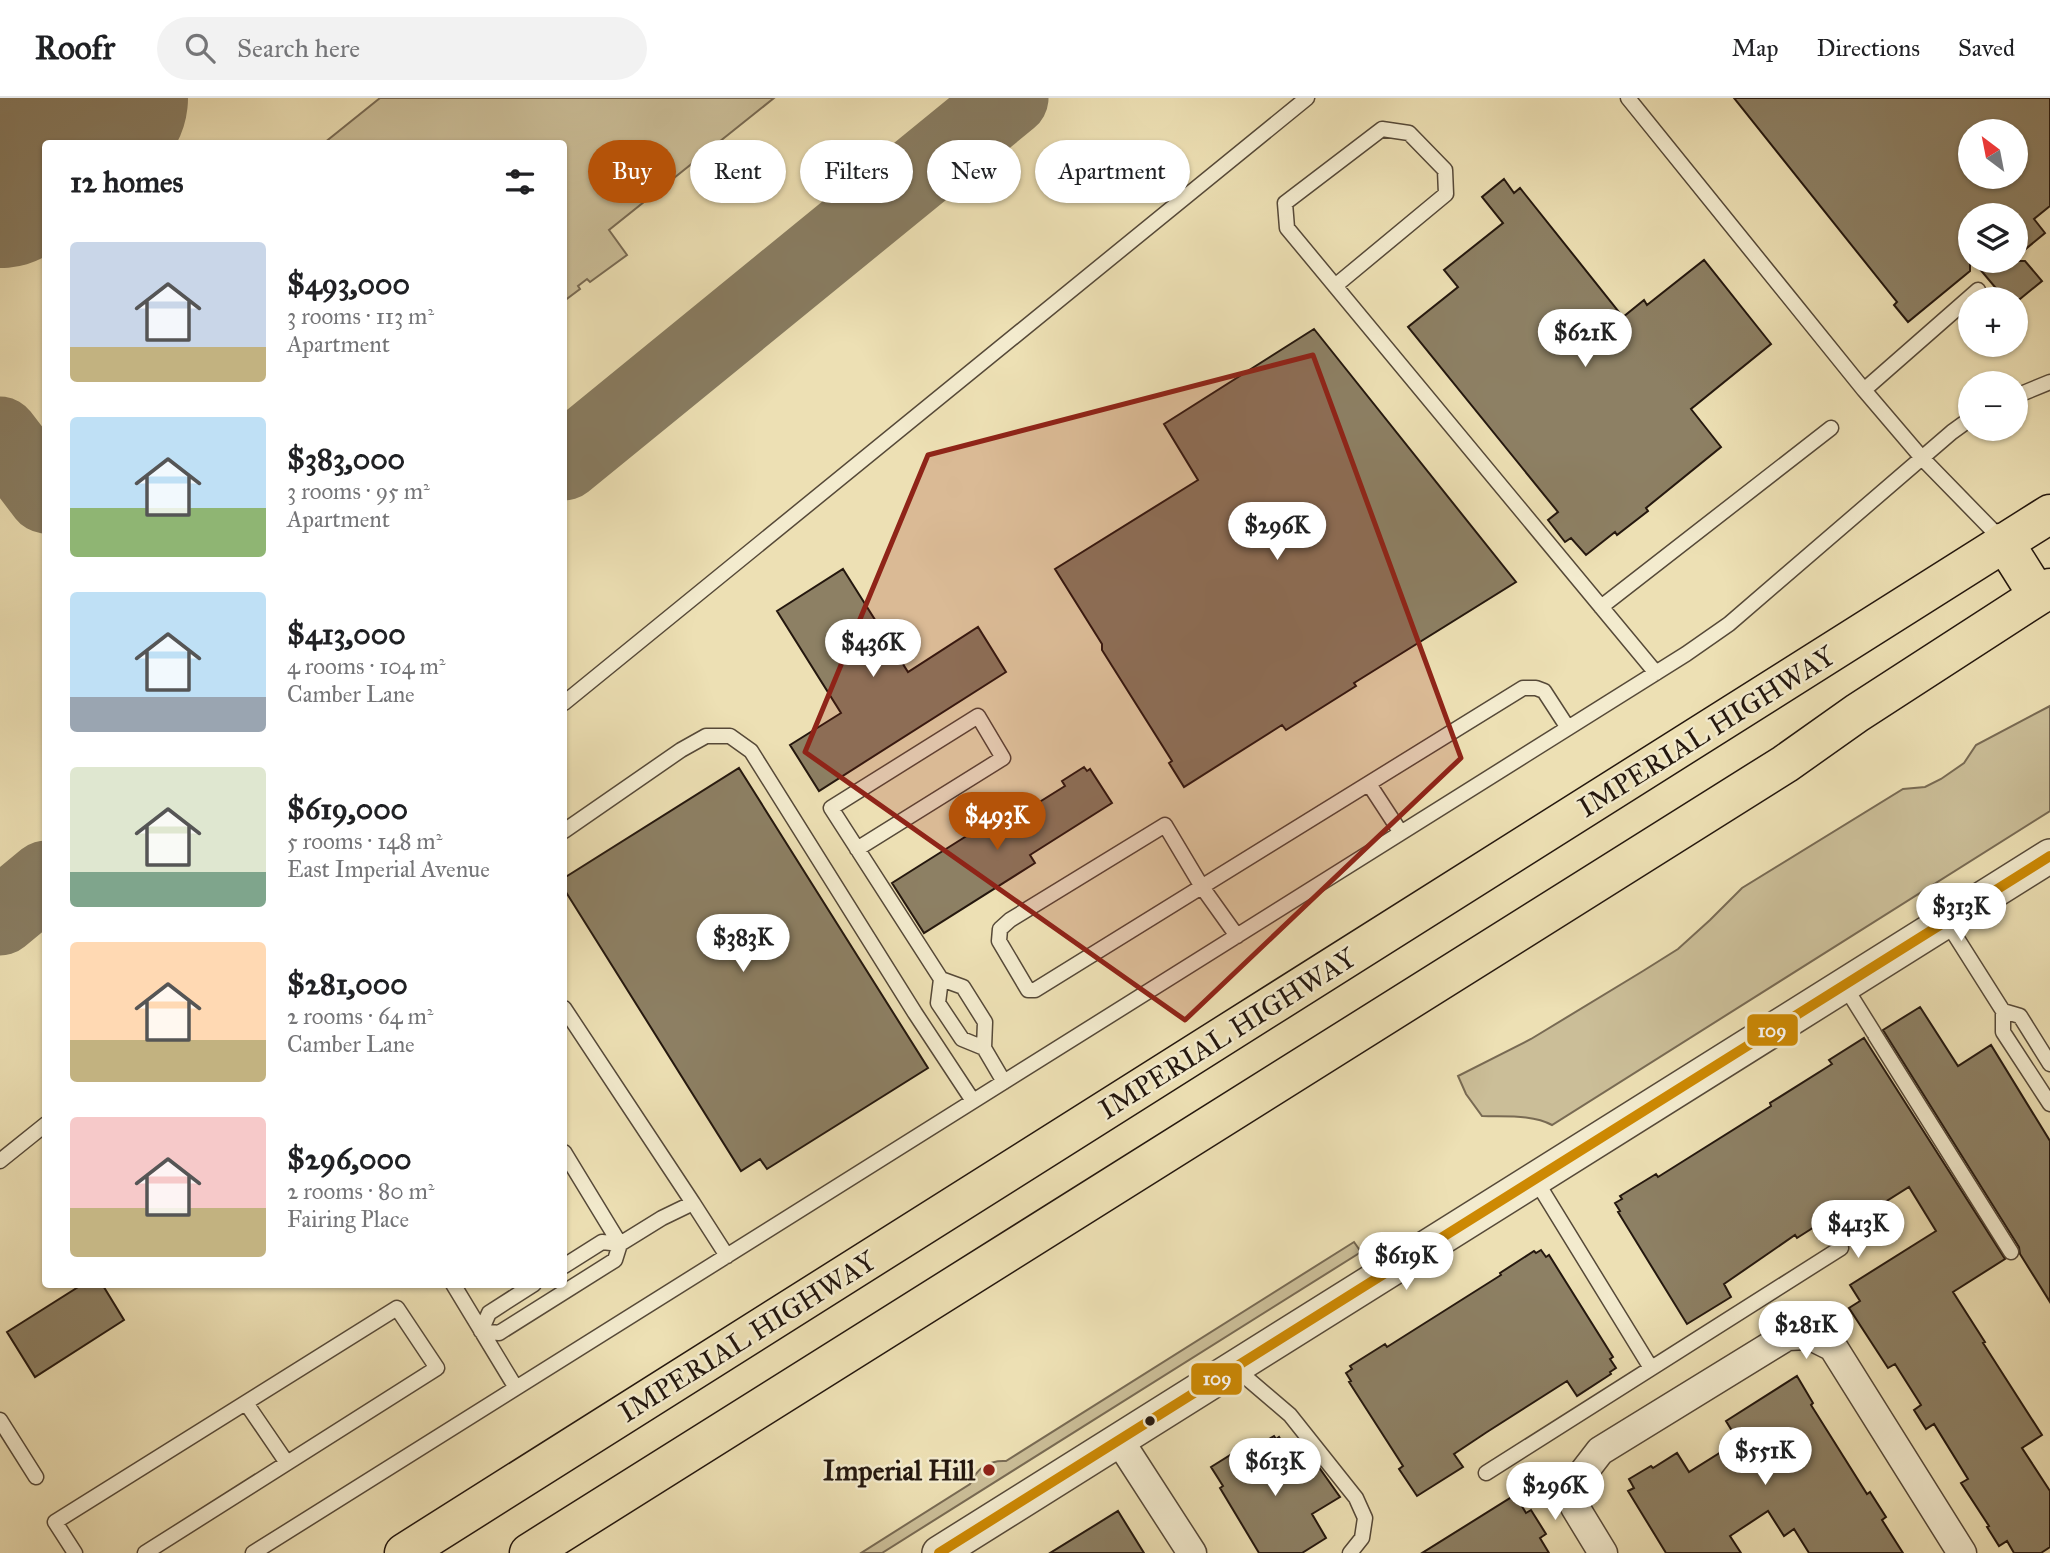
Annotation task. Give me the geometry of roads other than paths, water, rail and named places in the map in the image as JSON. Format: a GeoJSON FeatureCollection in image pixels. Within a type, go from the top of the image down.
{"type":"FeatureCollection","features":[{"type":"Feature","properties":{"kind":"main road","name":"IMPERIAL HIGHWAY"},"geometry":{"type":"LineString","coordinates":[[404,1553],[2050,514]]}},
{"type":"Feature","properties":{"kind":"main road"},"geometry":{"type":"LineString","coordinates":[[529,1553],[1785,764],[1857,713],[2044,592],[2004,542]]}},
{"type":"Feature","properties":{"kind":"street"},"geometry":{"type":"LineString","coordinates":[[939,1553],[2050,856]]}},
{"type":"Feature","properties":{"kind":"street"},"geometry":{"type":"LineString","coordinates":[[1603,1553],[1575,1507],[1580,1477],[1600,1451],[1787,1336],[1809,1335],[1833,1347],[1962,1553]]}},
{"type":"Feature","properties":{"kind":"street"},"geometry":{"type":"LineString","coordinates":[[1119,1440],[1192,1553]]}},
{"type":"Feature","properties":{"kind":"lane"},"geometry":{"type":"LineString","coordinates":[[567,701],[1307,98]]}},
{"type":"Feature","properties":{"kind":"lane"},"geometry":{"type":"LineString","coordinates":[[1628,98],[1864,390],[1922,457],[2004,542]]}},
{"type":"Feature","properties":{"kind":"lane"},"geometry":{"type":"LineString","coordinates":[[1335,286],[1446,194],[1445,170],[1409,133],[1382,128],[1285,203],[1287,228],[1335,286],[1601,607],[1656,673]]}},
{"type":"Feature","properties":{"kind":"lane"},"geometry":{"type":"LineString","coordinates":[[1864,390],[1958,308]]}},
{"type":"Feature","properties":{"kind":"lane"},"geometry":{"type":"LineString","coordinates":[[2028,391],[2050,382]]}},
{"type":"Feature","properties":{"kind":"lane"},"geometry":{"type":"LineString","coordinates":[[1601,607],[1831,428]]}},
{"type":"Feature","properties":{"kind":"lane"},"geometry":{"type":"LineString","coordinates":[[253,1553],[1656,673],[1728,624],[1958,428]]}},
{"type":"Feature","properties":{"kind":"lane"},"geometry":{"type":"LineString","coordinates":[[1237,936],[1202,887],[1165,825],[1010,920],[1000,929],[999,941],[1028,990],[1035,990],[1202,887],[1369,784],[1523,688],[1544,691],[1568,728]]}},
{"type":"Feature","properties":{"kind":"lane"},"geometry":{"type":"LineString","coordinates":[[857,849],[1003,758],[978,716],[831,808],[857,849],[940,979],[963,988],[985,1022],[984,1048],[1004,1082]]}},
{"type":"Feature","properties":{"kind":"lane"},"geometry":{"type":"LineString","coordinates":[[567,829],[681,750],[706,736],[730,736],[751,751],[973,1101]]}},
{"type":"Feature","properties":{"kind":"lane"},"geometry":{"type":"LineString","coordinates":[[1369,784],[1401,833]]}},
{"type":"Feature","properties":{"kind":"lane"},"geometry":{"type":"LineString","coordinates":[[1946,921],[2003,1011],[2003,1032],[2050,1104]]}},
{"type":"Feature","properties":{"kind":"lane"},"geometry":{"type":"LineString","coordinates":[[940,979],[938,1003],[962,1038],[984,1048]]}},
{"type":"Feature","properties":{"kind":"lane"},"geometry":{"type":"LineString","coordinates":[[1844,985],[2011,1252]]}},
{"type":"Feature","properties":{"kind":"lane"},"geometry":{"type":"LineString","coordinates":[[2003,1011],[2020,1016],[2050,1064]]}},
{"type":"Feature","properties":{"kind":"lane"},"geometry":{"type":"LineString","coordinates":[[567,1014],[727,1255]]}},
{"type":"Feature","properties":{"kind":"lane"},"geometry":{"type":"LineString","coordinates":[[0,1161],[42,1128]]}},
{"type":"Feature","properties":{"kind":"lane"},"geometry":{"type":"LineString","coordinates":[[567,1158],[620,1244],[615,1260],[567,1284]]}},
{"type":"Feature","properties":{"kind":"lane"},"geometry":{"type":"LineString","coordinates":[[1535,1179],[1651,1368]]}},
{"type":"Feature","properties":{"kind":"lane"},"geometry":{"type":"LineString","coordinates":[[567,1264],[602,1242],[620,1244],[662,1218],[693,1203]]}},
{"type":"Feature","properties":{"kind":"lane"},"geometry":{"type":"LineString","coordinates":[[1486,1473],[1841,1248]]}},
{"type":"Feature","properties":{"kind":"lane"},"geometry":{"type":"LineString","coordinates":[[455,1288],[516,1388]]}},
{"type":"Feature","properties":{"kind":"lane"},"geometry":{"type":"LineString","coordinates":[[481,1331],[489,1312],[528,1288]]}},
{"type":"Feature","properties":{"kind":"lane"},"geometry":{"type":"LineString","coordinates":[[481,1331],[499,1333],[554,1290]]}},
{"type":"Feature","properties":{"kind":"lane"},"geometry":{"type":"LineString","coordinates":[[75,1553],[55,1521],[397,1308],[437,1368],[145,1553]]}},
{"type":"Feature","properties":{"kind":"lane"},"geometry":{"type":"LineString","coordinates":[[1234,1367],[1290,1415],[1356,1499],[1365,1518],[1362,1538],[1350,1553]]}},
{"type":"Feature","properties":{"kind":"lane"},"geometry":{"type":"LineString","coordinates":[[246,1403],[287,1463]]}},
{"type":"Feature","properties":{"kind":"lane"},"geometry":{"type":"LineString","coordinates":[[0,1420],[36,1477]]}},
{"type":"Feature","properties":{"kind":"place","name":"Imperial Hill"},"geometry":{"type":"Point","coordinates":[989,1470]}}]}
